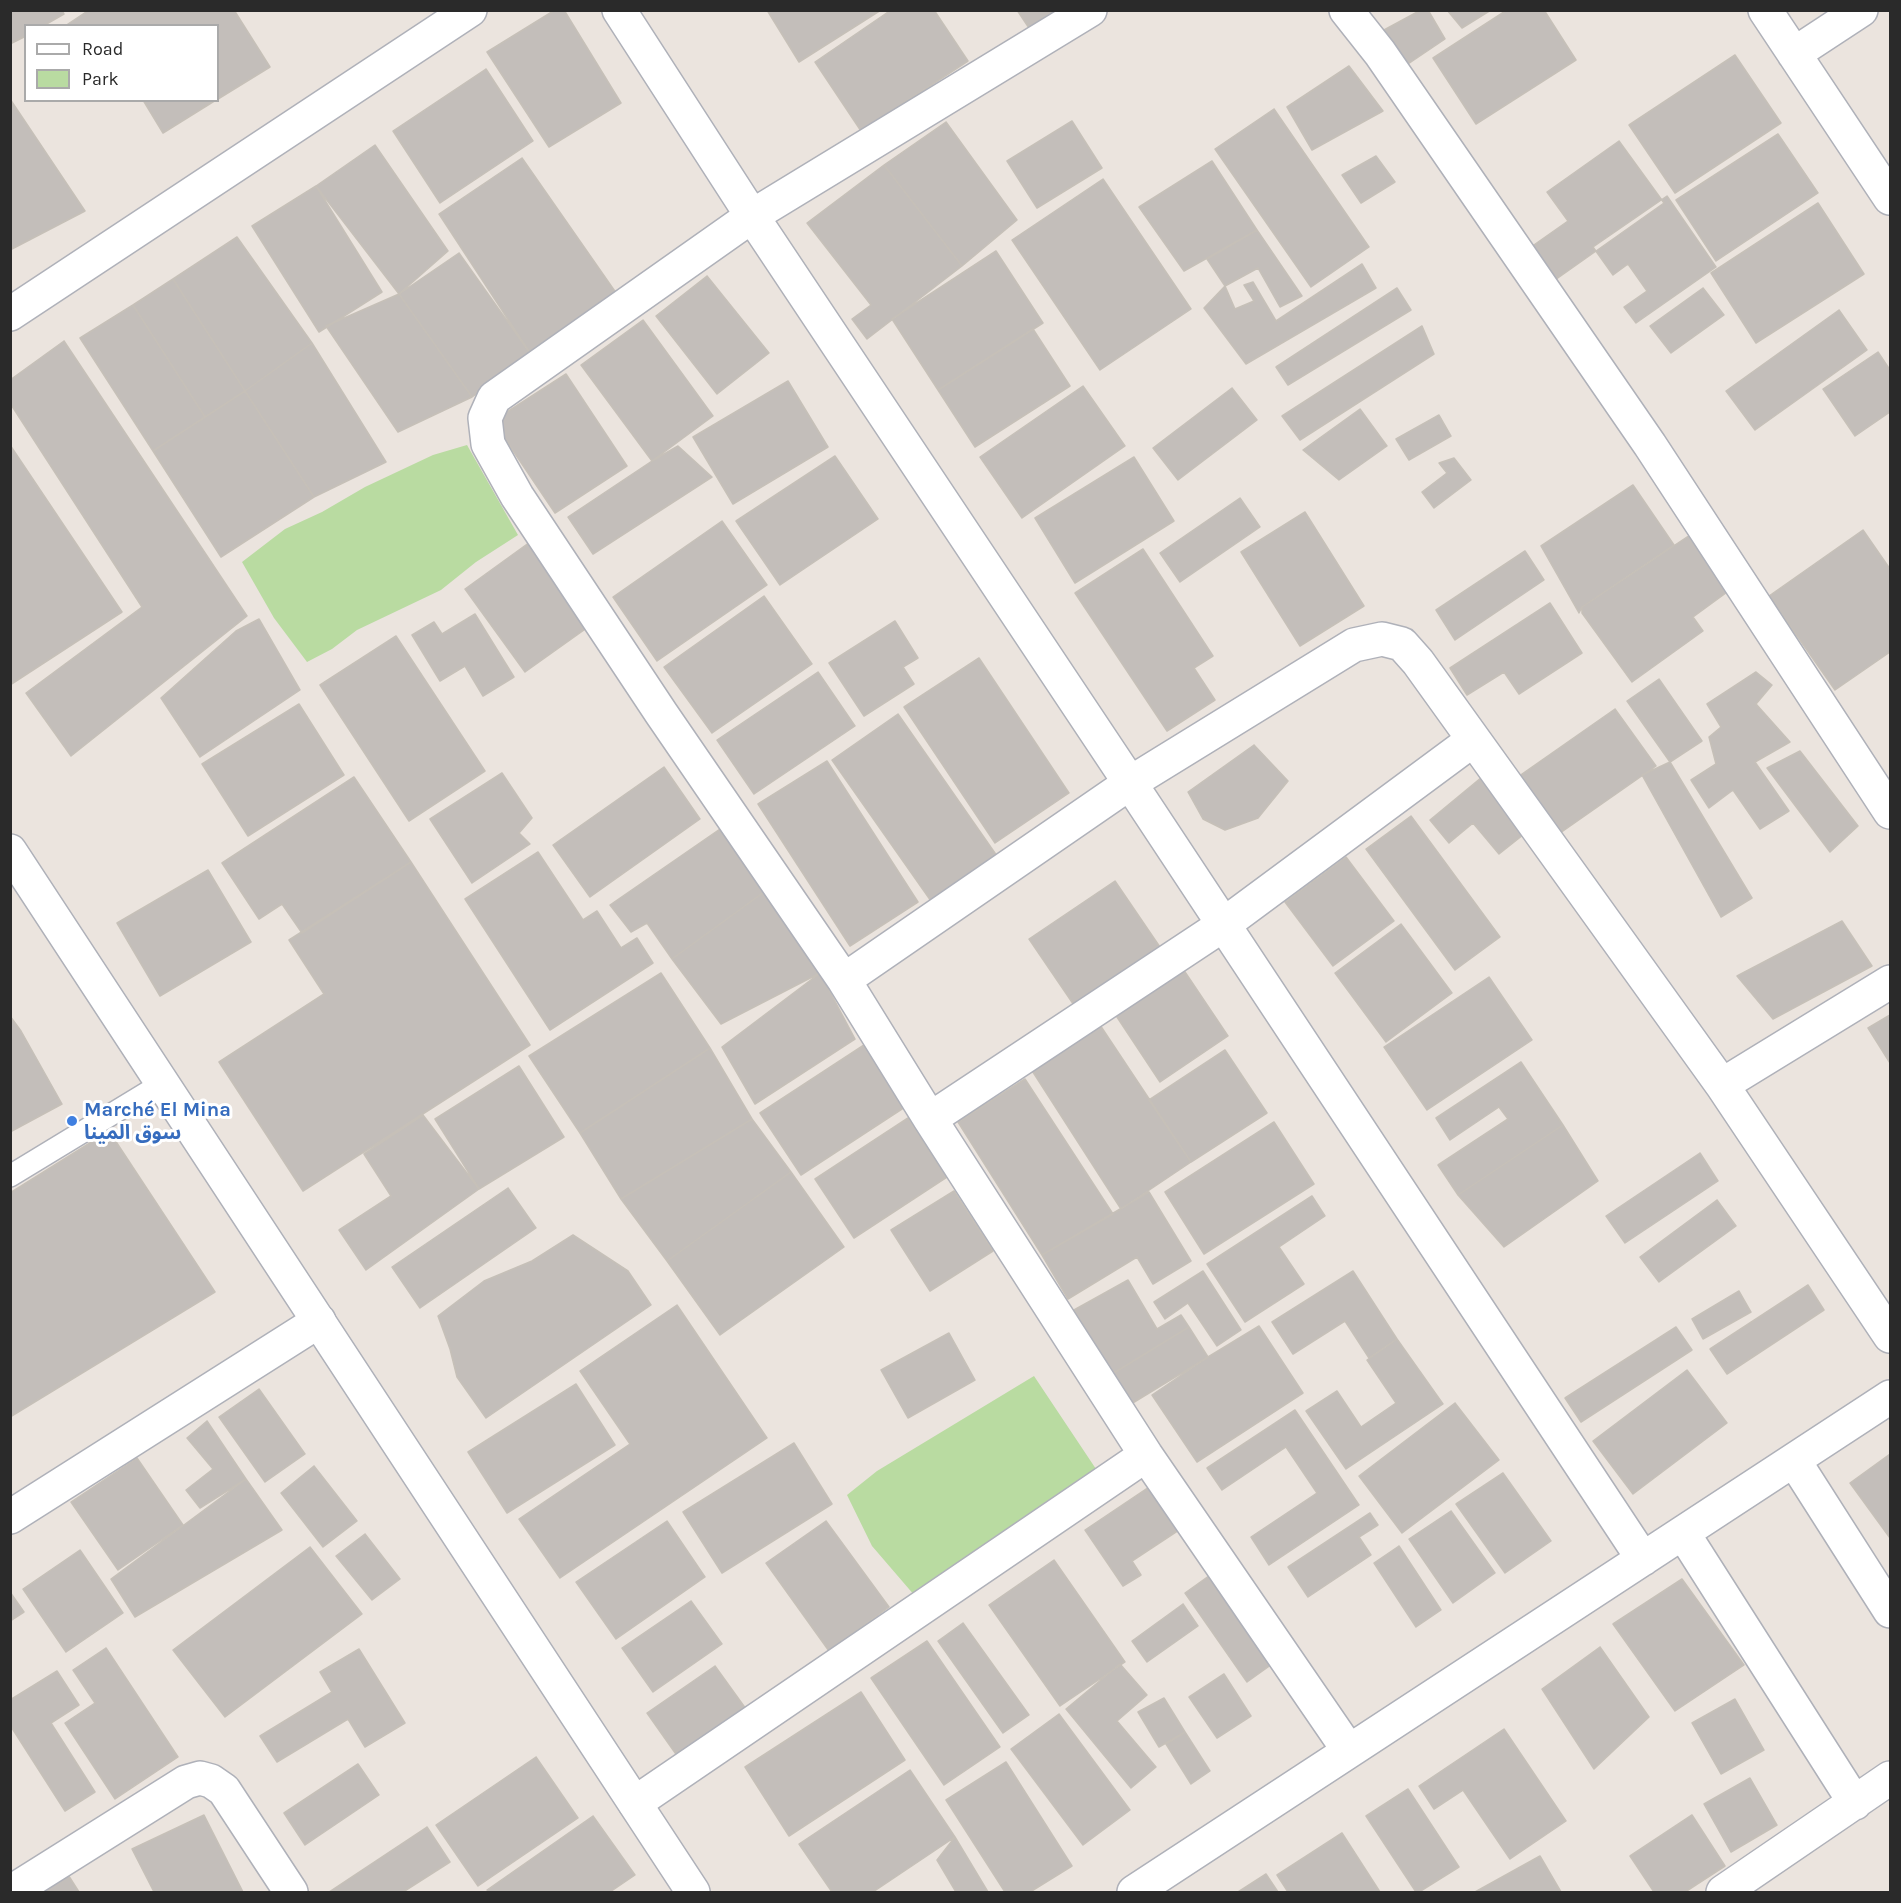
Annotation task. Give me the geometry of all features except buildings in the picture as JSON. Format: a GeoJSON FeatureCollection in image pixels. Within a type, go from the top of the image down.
{"type":"FeatureCollection","features":[{"type":"Feature","properties":{"kind":"street"},"geometry":{"type":"LineString","coordinates":[[10,314],[471,10]]}},
{"type":"Feature","properties":{"kind":"street"},"geometry":{"type":"LineString","coordinates":[[619,10],[752,216],[1643,1559]]}},
{"type":"Feature","properties":{"kind":"street"},"geometry":{"type":"LineString","coordinates":[[1090,10],[752,216],[494,398],[484,418],[488,444],[517,496],[661,713],[844,980],[930,1119],[1146,1455],[1349,1751]]}},
{"type":"Feature","properties":{"kind":"street"},"geometry":{"type":"LineString","coordinates":[[1346,10],[1380,53],[1650,445],[1890,812]]}},
{"type":"Feature","properties":{"kind":"street"},"geometry":{"type":"LineString","coordinates":[[1765,10],[1885,180]]}},
{"type":"Feature","properties":{"kind":"street"},"geometry":{"type":"LineString","coordinates":[[1794,54],[1861,10]]}},
{"type":"Feature","properties":{"kind":"street"},"geometry":{"type":"LineString","coordinates":[[844,980],[1130,783],[1354,645],[1382,639],[1402,645],[1418,662],[1722,1085],[1890,1336]]}},
{"type":"Feature","properties":{"kind":"street"},"geometry":{"type":"LineString","coordinates":[[930,1119],[1223,925],[1473,740]]}},
{"type":"Feature","properties":{"kind":"street"},"geometry":{"type":"LineString","coordinates":[[10,851],[693,1893]]}},
{"type":"Feature","properties":{"kind":"street"},"geometry":{"type":"LineString","coordinates":[[1722,1085],[1890,982]]}},
{"type":"Feature","properties":{"kind":"street"},"geometry":{"type":"LineString","coordinates":[[10,1517],[319,1321]]}},
{"type":"Feature","properties":{"kind":"street"},"geometry":{"type":"LineString","coordinates":[[1134,1893],[1795,1462],[1890,1397]]}},
{"type":"Feature","properties":{"kind":"street"},"geometry":{"type":"LineString","coordinates":[[635,1803],[1146,1455]]}},
{"type":"Feature","properties":{"kind":"street"},"geometry":{"type":"LineString","coordinates":[[1795,1462],[1890,1611]]}},
{"type":"Feature","properties":{"kind":"street"},"geometry":{"type":"LineString","coordinates":[[1683,1533],[1855,1803]]}},
{"type":"Feature","properties":{"kind":"street"},"geometry":{"type":"LineString","coordinates":[[11,1893],[186,1782],[200,1778],[211,1781],[224,1790],[291,1893]]}},
{"type":"Feature","properties":{"kind":"street"},"geometry":{"type":"LineString","coordinates":[[1723,1893],[1890,1778]]}},
{"type":"Feature","properties":{"kind":"lane"},"geometry":{"type":"LineString","coordinates":[[10,1176],[162,1083]]}},
{"type":"Feature","properties":{"kind":"green space"},"geometry":{"type":"Polygon","coordinates":[[[467,445],[518,535],[476,562],[441,590],[357,630],[332,649],[307,662],[274,618],[242,562],[285,529],[322,512],[365,487],[433,455],[467,445]]]}},
{"type":"Feature","properties":{"kind":"green space"},"geometry":{"type":"Polygon","coordinates":[[[1034,1376],[1096,1469],[915,1596],[872,1546],[847,1495],[877,1471],[1034,1376]]]}},
{"type":"Feature","properties":{"kind":"place","name":"Marché El Mina سوق المينا"},"geometry":{"type":"Point","coordinates":[72,1121]}}]}
